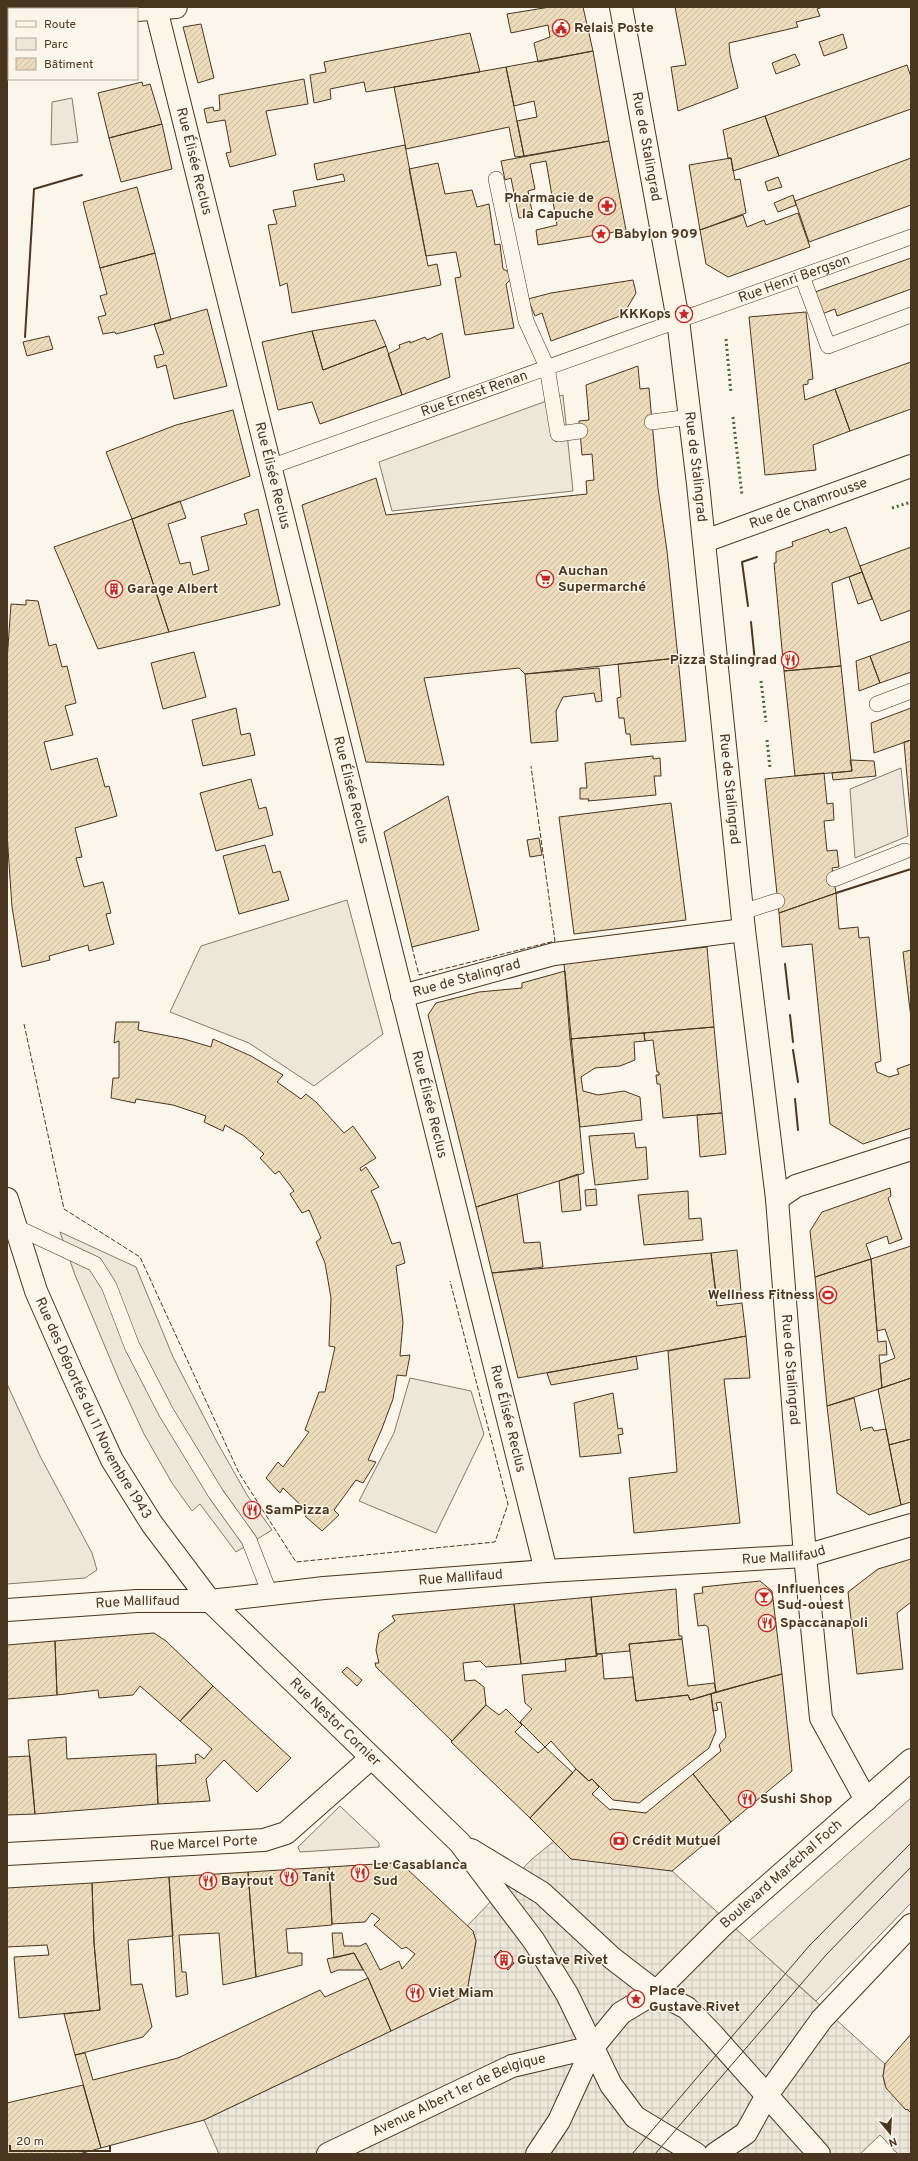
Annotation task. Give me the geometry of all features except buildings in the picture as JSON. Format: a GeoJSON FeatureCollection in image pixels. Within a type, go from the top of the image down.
{"type":"FeatureCollection","features":[{"type":"Feature","properties":{"kind":"street","name":"Rue de Stalingrad"},"geometry":{"type":"LineString","coordinates":[[621,7],[678,320],[705,541],[743,921],[777,1199],[805,1556],[821,1718],[866,1800]]}},
{"type":"Feature","properties":{"kind":"street","name":"Rue Élisée Reclus"},"geometry":{"type":"LineString","coordinates":[[156,9],[546,1571]]}},
{"type":"Feature","properties":{"kind":"street","name":"Rue de Chamrousse"},"geometry":{"type":"LineString","coordinates":[[705,541],[911,466]]}},
{"type":"Feature","properties":{"kind":"street","name":"Rue de Stalingrad"},"geometry":{"type":"LineString","coordinates":[[402,996],[554,954],[743,921]]}},
{"type":"Feature","properties":{"kind":"street"},"geometry":{"type":"LineString","coordinates":[[777,1199],[796,1186],[911,1149]]}},
{"type":"Feature","properties":{"kind":"street","name":"Rue des Déportés du 11 Novembre 1943"},"geometry":{"type":"LineString","coordinates":[[7,1199],[14,1226],[36,1291],[112,1460],[152,1524],[210,1601]]}},
{"type":"Feature","properties":{"kind":"street","name":"Rue Mallifaud"},"geometry":{"type":"LineString","coordinates":[[7,1610],[137,1602],[210,1601],[270,1594],[546,1571],[805,1556],[911,1525]]}},
{"type":"Feature","properties":{"kind":"street","name":"Rue Nestor Cornier"},"geometry":{"type":"LineString","coordinates":[[210,1601],[460,1843],[534,1941],[567,1994],[593,2047]]}},
{"type":"Feature","properties":{"kind":"street","name":"Rue Marcel Porte"},"geometry":{"type":"LineString","coordinates":[[7,1854],[264,1840],[286,1833],[371,1758]]}},
{"type":"Feature","properties":{"kind":"street","name":"Boulevard Maréchal Foch"},"geometry":{"type":"LineString","coordinates":[[656,1992],[722,1926],[911,1760]]}},
{"type":"Feature","properties":{"kind":"street","name":"Rue Nestor Cornier"},"geometry":{"type":"LineString","coordinates":[[460,1843],[542,1893],[612,1958],[656,1992]]}},
{"type":"Feature","properties":{"kind":"street"},"geometry":{"type":"LineString","coordinates":[[715,2154],[746,2133],[767,2095],[822,2019],[911,1925]]}},
{"type":"Feature","properties":{"kind":"street"},"geometry":{"type":"LineString","coordinates":[[537,2154],[559,2122],[593,2047],[621,2013],[656,1992],[687,2008],[714,2035],[819,2154]]}},
{"type":"Feature","properties":{"kind":"street"},"geometry":{"type":"LineString","coordinates":[[593,2047],[611,2086],[635,2117],[696,2154]]}},
{"type":"Feature","properties":{"kind":"street","name":"Avenue Albert 1er de Belgique"},"geometry":{"type":"LineString","coordinates":[[328,2154],[512,2066],[593,2047]]}},
{"type":"Feature","properties":{"kind":"lane"},"geometry":{"type":"LineString","coordinates":[[496,179],[526,322],[547,367],[558,434],[580,432]]}},
{"type":"Feature","properties":{"kind":"lane","name":"Rue Henri Bergson"},"geometry":{"type":"LineString","coordinates":[[678,320],[911,237]]}},
{"type":"Feature","properties":{"kind":"lane"},"geometry":{"type":"LineString","coordinates":[[802,276],[828,346],[911,315]]}},
{"type":"Feature","properties":{"kind":"lane","name":"Rue Ernest Renan"},"geometry":{"type":"LineString","coordinates":[[270,467],[678,320]]}},
{"type":"Feature","properties":{"kind":"lane"},"geometry":{"type":"LineString","coordinates":[[652,422],[690,417]]}},
{"type":"Feature","properties":{"kind":"lane"},"geometry":{"type":"LineString","coordinates":[[877,704],[911,691]]}},
{"type":"Feature","properties":{"kind":"lane"},"geometry":{"type":"LineString","coordinates":[[834,879],[905,851]]}},
{"type":"Feature","properties":{"kind":"lane"},"geometry":{"type":"LineString","coordinates":[[743,921],[777,900]]}},
{"type":"Feature","properties":{"kind":"lane"},"geometry":{"type":"LineString","coordinates":[[14,1226],[94,1264],[109,1286],[132,1346],[166,1412],[216,1494],[249,1540],[270,1594]]}},
{"type":"Feature","properties":{"kind":"green space"},"geometry":{"type":"Polygon","coordinates":[[[72,98],[78,142],[51,145],[52,102],[72,98]]]}},
{"type":"Feature","properties":{"kind":"green space"},"geometry":{"type":"Polygon","coordinates":[[[901,768],[908,836],[855,858],[850,789],[901,768]]]}},
{"type":"Feature","properties":{"kind":"green space"},"geometry":{"type":"Polygon","coordinates":[[[7,1384],[40,1456],[92,1553],[97,1570],[85,1578],[7,1584],[7,1384]]]}},
{"type":"Feature","properties":{"kind":"green space"},"geometry":{"type":"Polygon","coordinates":[[[911,1798],[911,1903],[816,2001],[749,1941],[911,1798]]]}},
{"type":"Feature","properties":{"kind":"green space"},"geometry":{"type":"Polygon","coordinates":[[[340,1806],[379,1843],[379,1847],[300,1852],[298,1847],[340,1806]]]}},
{"type":"Feature","properties":{"kind":"shaded area"},"geometry":{"type":"Polygon","coordinates":[[[563,395],[573,491],[392,511],[379,462],[563,395]]]}},
{"type":"Feature","properties":{"kind":"shaded area"},"geometry":{"type":"Polygon","coordinates":[[[347,900],[383,1034],[314,1086],[249,1043],[170,1012],[201,946],[347,900]]]}},
{"type":"Feature","properties":{"kind":"shaded area"},"geometry":{"type":"Polygon","coordinates":[[[60,1232],[136,1267],[173,1357],[217,1442],[247,1495],[272,1530],[236,1552],[200,1504],[192,1511],[172,1483],[144,1434],[119,1380],[75,1275],[60,1232]]]}},
{"type":"Feature","properties":{"kind":"shaded area"},"geometry":{"type":"Polygon","coordinates":[[[410,1378],[471,1391],[484,1434],[436,1533],[359,1501],[394,1433],[410,1378]]]}},
{"type":"Feature","properties":{"kind":"shaded area","name":"Place Gustave Rivet"},"geometry":{"type":"Polygon","coordinates":[[[554,1841],[672,1871],[885,2064],[883,2076],[885,2085],[911,2113],[911,2154],[898,2154],[880,2135],[860,2154],[219,2154],[204,2120],[462,1997],[467,1991],[476,1941],[473,1931],[467,1926],[532,1859],[554,1841]]]}},
{"type":"Feature","properties":{"kind":"tram line"},"geometry":{"type":"LineString","coordinates":[[632,2154],[809,1946],[911,1843]]}},
{"type":"Feature","properties":{"kind":"tram line"},"geometry":{"type":"LineString","coordinates":[[655,2154],[826,1955],[911,1867]]}},
{"type":"Feature","properties":{"kind":"hedge"},"geometry":{"type":"LineString","coordinates":[[726,339],[731,393]]}},
{"type":"Feature","properties":{"kind":"hedge"},"geometry":{"type":"LineString","coordinates":[[733,417],[742,495]]}},
{"type":"Feature","properties":{"kind":"hedge"},"geometry":{"type":"LineString","coordinates":[[892,508],[911,502]]}},
{"type":"Feature","properties":{"kind":"hedge"},"geometry":{"type":"LineString","coordinates":[[761,681],[766,722]]}},
{"type":"Feature","properties":{"kind":"hedge"},"geometry":{"type":"LineString","coordinates":[[767,740],[770,768]]}},
{"type":"Feature","properties":{"kind":"fence"},"geometry":{"type":"LineString","coordinates":[[412,947],[419,975],[555,941],[531,766]]}},
{"type":"Feature","properties":{"kind":"fence"},"geometry":{"type":"LineString","coordinates":[[24,1024],[64,1209],[140,1257],[239,1473],[296,1562],[495,1542],[508,1504],[450,1281]]}},
{"type":"Feature","properties":{"kind":"wall"},"geometry":{"type":"LineString","coordinates":[[25,337],[34,189],[82,175]]}},
{"type":"Feature","properties":{"kind":"wall"},"geometry":{"type":"LineString","coordinates":[[748,606],[742,562],[757,557]]}},
{"type":"Feature","properties":{"kind":"wall"},"geometry":{"type":"LineString","coordinates":[[751,622],[755,662]]}},
{"type":"Feature","properties":{"kind":"wall"},"geometry":{"type":"LineString","coordinates":[[836,893],[911,869]]}},
{"type":"Feature","properties":{"kind":"wall"},"geometry":{"type":"LineString","coordinates":[[785,964],[789,999]]}},
{"type":"Feature","properties":{"kind":"wall"},"geometry":{"type":"LineString","coordinates":[[790,1015],[793,1042]]}},
{"type":"Feature","properties":{"kind":"wall"},"geometry":{"type":"LineString","coordinates":[[793,1050],[798,1082]]}},
{"type":"Feature","properties":{"kind":"wall"},"geometry":{"type":"LineString","coordinates":[[795,1099],[798,1130]]}},
{"type":"Feature","properties":{"kind":"place","name":"Relais Poste"},"geometry":{"type":"Point","coordinates":[561,28]}},
{"type":"Feature","properties":{"kind":"place","name":"Pharmacie de la Capuche"},"geometry":{"type":"Point","coordinates":[607,206]}},
{"type":"Feature","properties":{"kind":"place","name":"Babylon 909"},"geometry":{"type":"Point","coordinates":[601,234]}},
{"type":"Feature","properties":{"kind":"place","name":"KKKops"},"geometry":{"type":"Point","coordinates":[684,314]}},
{"type":"Feature","properties":{"kind":"place","name":"Auchan Supermarché"},"geometry":{"type":"Point","coordinates":[545,579]}},
{"type":"Feature","properties":{"kind":"place","name":"Garage Albert"},"geometry":{"type":"Point","coordinates":[114,589]}},
{"type":"Feature","properties":{"kind":"place","name":"Pizza Stalingrad"},"geometry":{"type":"Point","coordinates":[790,660]}},
{"type":"Feature","properties":{"kind":"place","name":"Wellness Fitness"},"geometry":{"type":"Point","coordinates":[828,1295]}},
{"type":"Feature","properties":{"kind":"place","name":"SamPizza"},"geometry":{"type":"Point","coordinates":[252,1510]}},
{"type":"Feature","properties":{"kind":"place","name":"Influences Sud-ouest"},"geometry":{"type":"Point","coordinates":[764,1597]}},
{"type":"Feature","properties":{"kind":"place","name":"Spaccanapoli"},"geometry":{"type":"Point","coordinates":[767,1623]}},
{"type":"Feature","properties":{"kind":"place","name":"Sushi Shop"},"geometry":{"type":"Point","coordinates":[747,1799]}},
{"type":"Feature","properties":{"kind":"place","name":"Crédit Mutuel"},"geometry":{"type":"Point","coordinates":[619,1841]}},
{"type":"Feature","properties":{"kind":"place","name":"Le Casablanca Sud"},"geometry":{"type":"Point","coordinates":[360,1873]}},
{"type":"Feature","properties":{"kind":"place","name":"Tanit"},"geometry":{"type":"Point","coordinates":[289,1877]}},
{"type":"Feature","properties":{"kind":"place","name":"Bayrout"},"geometry":{"type":"Point","coordinates":[208,1881]}},
{"type":"Feature","properties":{"kind":"place","name":"Gustave Rivet"},"geometry":{"type":"Point","coordinates":[504,1960]}},
{"type":"Feature","properties":{"kind":"place","name":"Viet Miam"},"geometry":{"type":"Point","coordinates":[415,1993]}},
{"type":"Feature","properties":{"kind":"place","name":"Place Gustave Rivet"},"geometry":{"type":"Point","coordinates":[636,1999]}}]}
